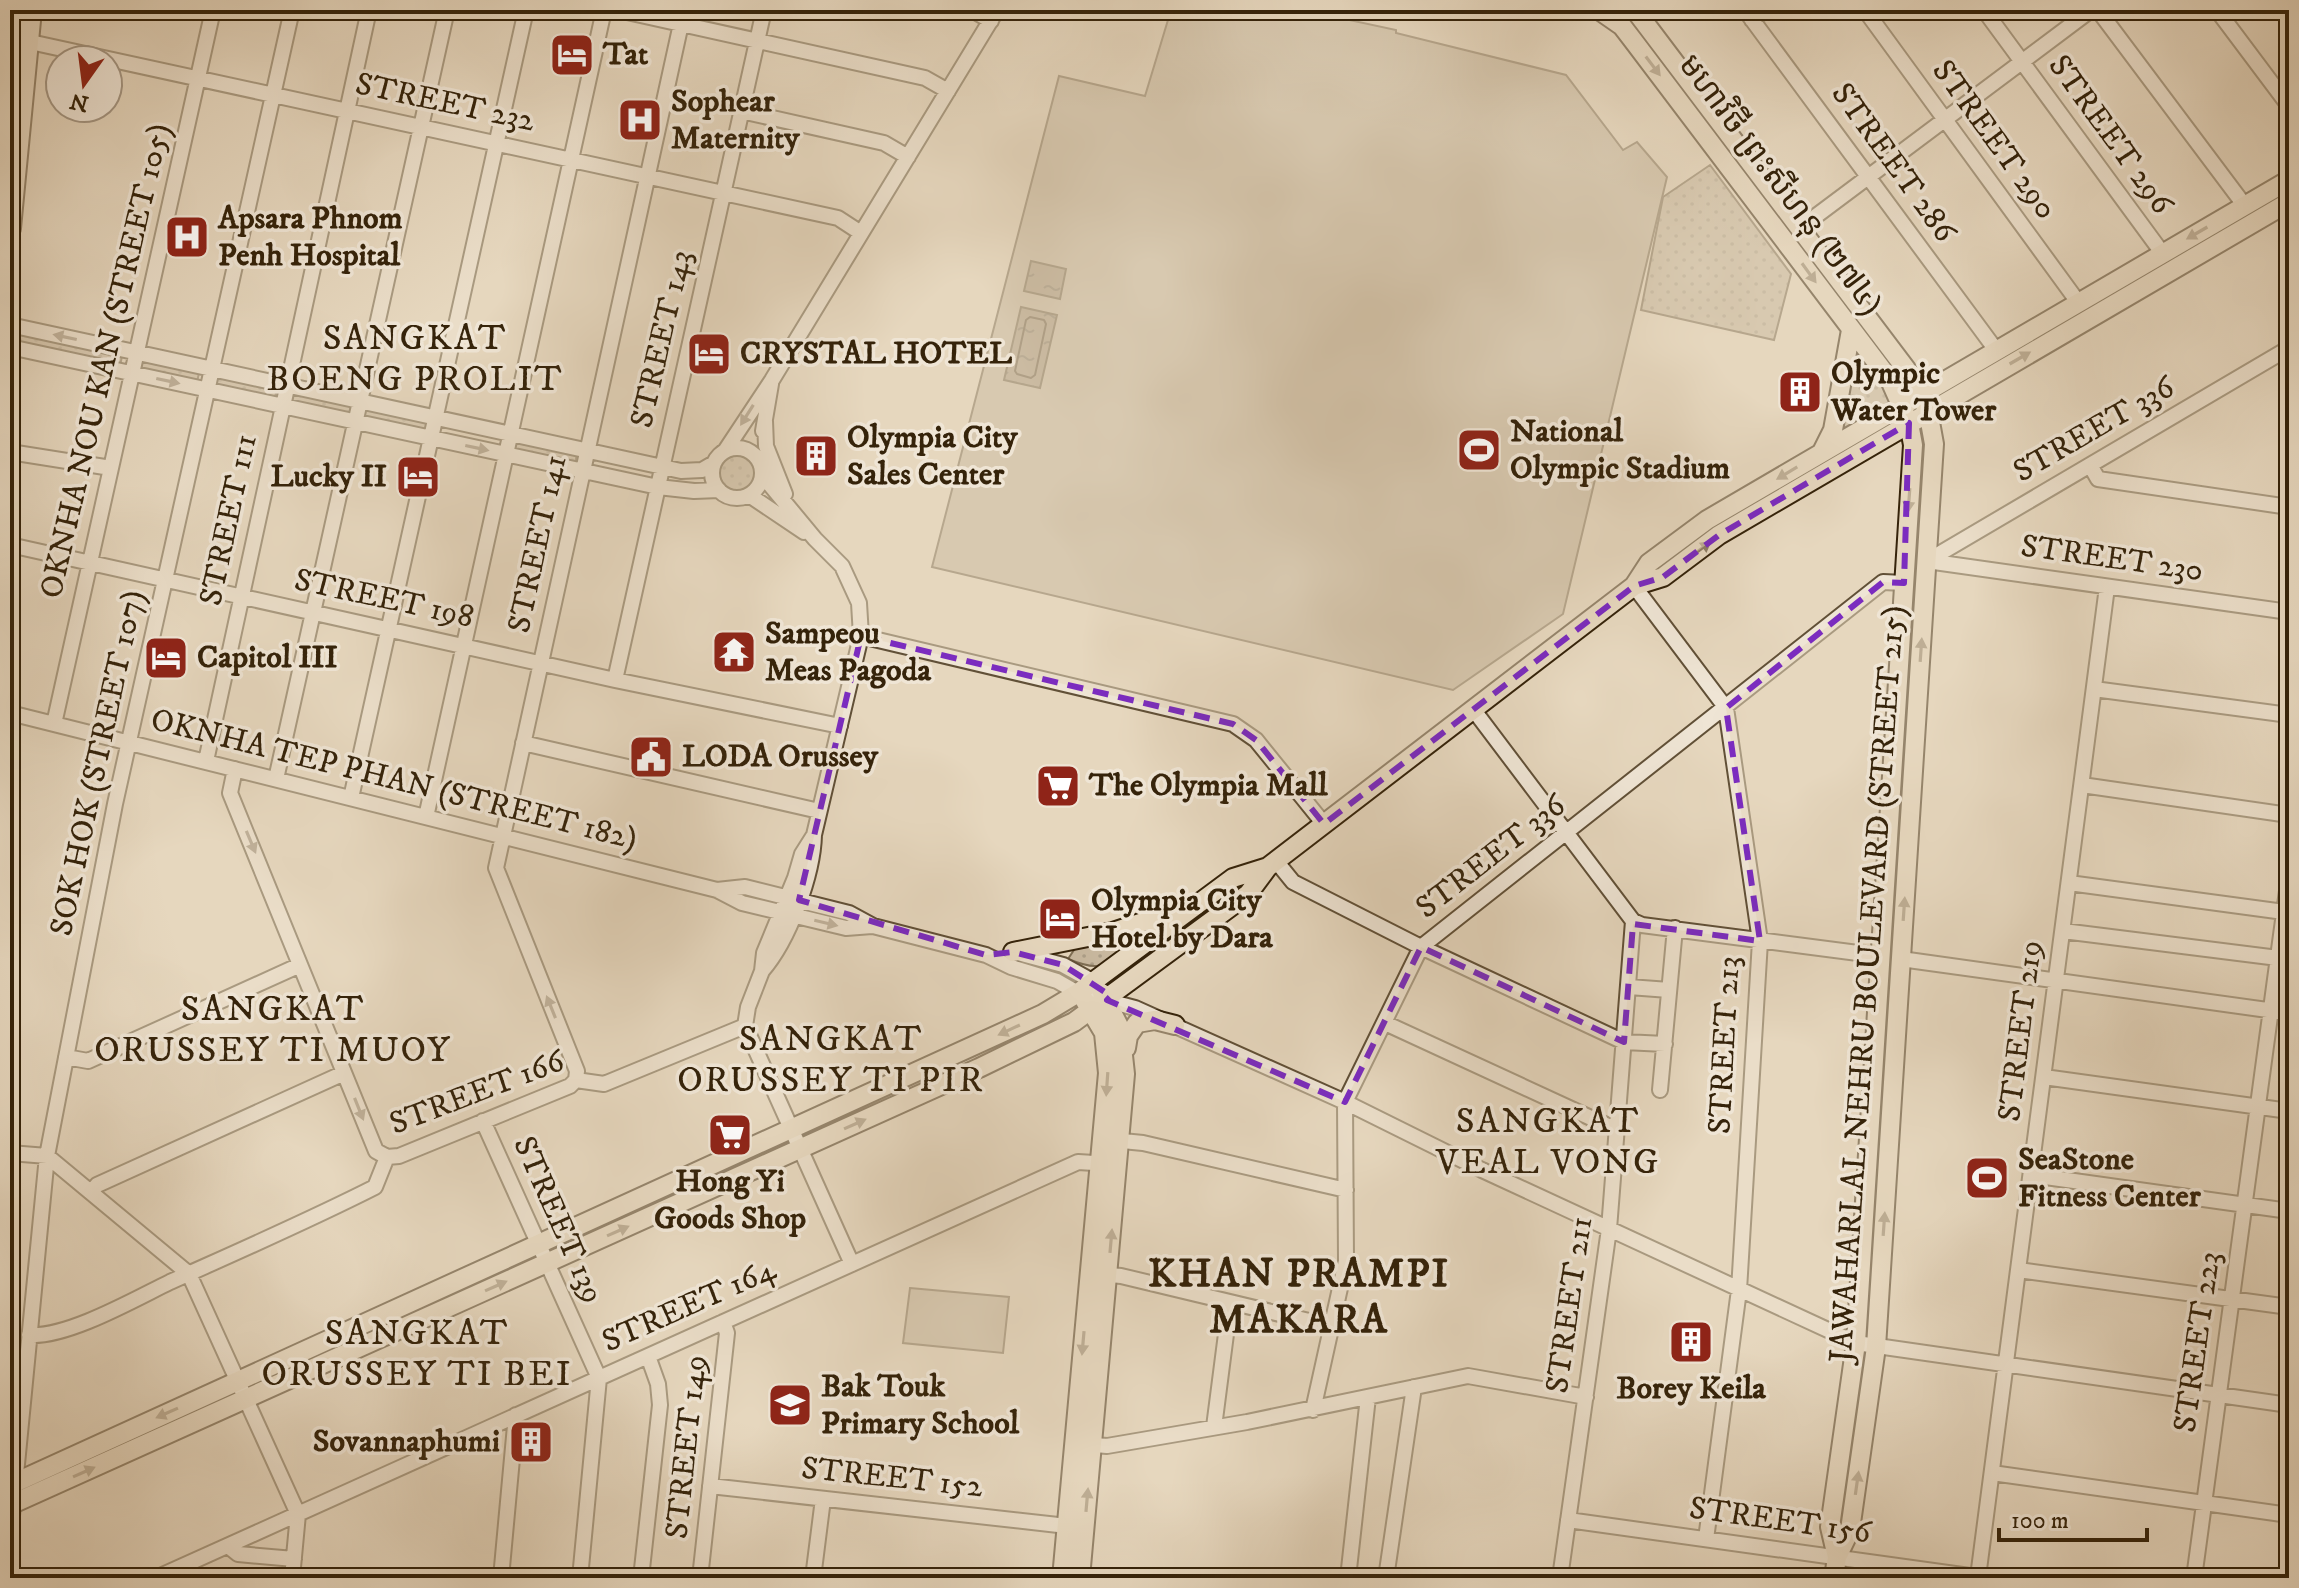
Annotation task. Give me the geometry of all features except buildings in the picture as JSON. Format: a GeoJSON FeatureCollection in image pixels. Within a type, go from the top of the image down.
{"type":"FeatureCollection","features":[{"type":"Feature","properties":{"kind":"highway"},"geometry":{"type":"LineString","coordinates":[[10,228],[17,46],[15,10]]}},
{"type":"Feature","properties":{"kind":"highway"},"geometry":{"type":"LineString","coordinates":[[17,46],[31,10]]}},
{"type":"Feature","properties":{"kind":"main road","name":"មហាវិថី ព្រះសីហនុ (២៧៤)"},"geometry":{"type":"LineString","coordinates":[[1635,10],[1906,369],[1924,403]]}},
{"type":"Feature","properties":{"kind":"main road","name":"មហាវិថី ព្រះសីហនុ (២៧៤)"},"geometry":{"type":"LineString","coordinates":[[1607,12],[1632,39],[1890,380],[1909,423]]}},
{"type":"Feature","properties":{"kind":"main road"},"geometry":{"type":"LineString","coordinates":[[1634,586],[1663,577],[1719,535],[1909,423],[1924,403],[1996,350],[2289,180]]}},
{"type":"Feature","properties":{"kind":"main road"},"geometry":{"type":"LineString","coordinates":[[12,1505],[1055,1032],[1100,1005],[1248,894],[1272,864],[1634,586],[1649,563],[1707,520],[1902,405],[1924,403],[2289,202]]}},
{"type":"Feature","properties":{"kind":"main road"},"geometry":{"type":"LineString","coordinates":[[1822,452],[1833,430],[1851,330]]}},
{"type":"Feature","properties":{"kind":"main road","name":"JAWAHARLAL NEHRU BOULEVARD (STREET 215)"},"geometry":{"type":"LineString","coordinates":[[1834,1578],[1837,1557],[1850,1530],[1876,1347],[1934,444],[1924,403]]}},
{"type":"Feature","properties":{"kind":"main road","name":"JAWAHARLAL NEHRU BOULEVARD (STREET 215)"},"geometry":{"type":"LineString","coordinates":[[1837,1557],[1830,1527],[1856,1343],[1913,445],[1909,423]]}},
{"type":"Feature","properties":{"kind":"main road"},"geometry":{"type":"LineString","coordinates":[[13,1484],[1043,1014],[1085,987],[1233,878],[1272,864]]}},
{"type":"Feature","properties":{"kind":"main road"},"geometry":{"type":"LineString","coordinates":[[1013,952],[1113,932],[1201,901]]}},
{"type":"Feature","properties":{"kind":"main road"},"geometry":{"type":"LineString","coordinates":[[1085,987],[1120,1028],[1125,1059]]}},
{"type":"Feature","properties":{"kind":"main road"},"geometry":{"type":"LineString","coordinates":[[1100,1005],[1108,1061],[1111,1140]]}},
{"type":"Feature","properties":{"kind":"main road"},"geometry":{"type":"LineString","coordinates":[[1080,1578],[1083,1444],[1111,1140],[1128,1036],[1137,1023],[1155,1020],[1175,1025]]}},
{"type":"Feature","properties":{"kind":"main road"},"geometry":{"type":"LineString","coordinates":[[970,1048],[979,1068]]}},
{"type":"Feature","properties":{"kind":"main road"},"geometry":{"type":"LineString","coordinates":[[1062,1578],[1067,1526],[1083,1444]]}},
{"type":"Feature","properties":{"kind":"street","name":"OKNHA NOU KAN (STREET 105)"},"geometry":{"type":"LineString","coordinates":[[54,724],[213,10]]}},
{"type":"Feature","properties":{"kind":"street","name":"SOK HOK (STREET 107)"},"geometry":{"type":"LineString","coordinates":[[10,1536],[47,1156],[129,742],[292,10]]}},
{"type":"Feature","properties":{"kind":"street","name":"STREET 111"},"geometry":{"type":"LineString","coordinates":[[206,761],[369,10]]}},
{"type":"Feature","properties":{"kind":"street"},"geometry":{"type":"LineString","coordinates":[[276,779],[447,10]]}},
{"type":"Feature","properties":{"kind":"street"},"geometry":{"type":"LineString","coordinates":[[351,798],[526,10]]}},
{"type":"Feature","properties":{"kind":"street"},"geometry":{"type":"LineString","coordinates":[[426,817],[604,10]]}},
{"type":"Feature","properties":{"kind":"street"},"geometry":{"type":"LineString","coordinates":[[618,10],[683,17],[757,41],[925,78],[948,91]]}},
{"type":"Feature","properties":{"kind":"street","name":"STREET 143"},"geometry":{"type":"LineString","coordinates":[[615,680],[764,10]]}},
{"type":"Feature","properties":{"kind":"street"},"geometry":{"type":"LineString","coordinates":[[10,325],[692,472],[714,463],[725,451],[772,380],[994,16],[972,10]]}},
{"type":"Feature","properties":{"kind":"street"},"geometry":{"type":"LineString","coordinates":[[1748,15],[1765,10]]}},
{"type":"Feature","properties":{"kind":"street","name":"STREET 290"},"geometry":{"type":"LineString","coordinates":[[1865,10],[2078,302]]}},
{"type":"Feature","properties":{"kind":"street","name":"STREET 296"},"geometry":{"type":"LineString","coordinates":[[1984,10],[2163,254]]}},
{"type":"Feature","properties":{"kind":"street"},"geometry":{"type":"LineString","coordinates":[[1800,228],[2091,10]]}},
{"type":"Feature","properties":{"kind":"street"},"geometry":{"type":"LineString","coordinates":[[2098,10],[2245,206]]}},
{"type":"Feature","properties":{"kind":"street"},"geometry":{"type":"LineString","coordinates":[[2217,10],[2289,106]]}},
{"type":"Feature","properties":{"kind":"street","name":"STREET 286"},"geometry":{"type":"LineString","coordinates":[[1748,15],[1996,350]]}},
{"type":"Feature","properties":{"kind":"street","name":"STREET 141"},"geometry":{"type":"LineString","coordinates":[[576,1080],[577,1071],[496,868],[683,17]]}},
{"type":"Feature","properties":{"kind":"street","name":"STREET 232"},"geometry":{"type":"LineString","coordinates":[[17,46],[198,78],[723,192],[838,218],[861,233]]}},
{"type":"Feature","properties":{"kind":"street"},"geometry":{"type":"LineString","coordinates":[[741,111],[884,143],[908,157]]}},
{"type":"Feature","properties":{"kind":"street"},"geometry":{"type":"LineString","coordinates":[[10,347],[658,487],[719,490]]}},
{"type":"Feature","properties":{"kind":"street","name":"STREET 336"},"geometry":{"type":"LineString","coordinates":[[1927,561],[2289,348]]}},
{"type":"Feature","properties":{"kind":"street"},"geometry":{"type":"LineString","coordinates":[[772,380],[755,456],[762,475],[815,539],[842,566],[859,603],[861,636],[819,811],[813,857],[764,953],[762,971],[748,1007],[745,1026],[852,1264]]}},
{"type":"Feature","properties":{"kind":"street"},"geometry":{"type":"LineString","coordinates":[[765,421],[766,446],[775,473],[799,519]]}},
{"type":"Feature","properties":{"kind":"street"},"geometry":{"type":"LineString","coordinates":[[725,451],[741,448],[755,456]]}},
{"type":"Feature","properties":{"kind":"street"},"geometry":{"type":"LineString","coordinates":[[10,452],[111,468]]}},
{"type":"Feature","properties":{"kind":"street"},"geometry":{"type":"LineString","coordinates":[[714,463],[713,480],[719,490],[730,497],[749,495],[762,475]]}},
{"type":"Feature","properties":{"kind":"street"},"geometry":{"type":"LineString","coordinates":[[2090,465],[2098,479],[2289,507]]}},
{"type":"Feature","properties":{"kind":"street"},"geometry":{"type":"LineString","coordinates":[[749,495],[815,539]]}},
{"type":"Feature","properties":{"kind":"street","name":"STREET 198"},"geometry":{"type":"LineString","coordinates":[[10,545],[615,680],[840,726]]}},
{"type":"Feature","properties":{"kind":"street","name":"STREET 230"},"geometry":{"type":"LineString","coordinates":[[1927,561],[2289,612]]}},
{"type":"Feature","properties":{"kind":"street","name":"STREET 336"},"geometry":{"type":"LineString","coordinates":[[1313,1410],[1346,1261],[1345,1102],[1421,947],[1883,582],[1904,583]]}},
{"type":"Feature","properties":{"kind":"street","name":"STREET 213"},"geometry":{"type":"LineString","coordinates":[[1634,586],[1726,708],[1760,941],[1739,1290],[1706,1539]]}},
{"type":"Feature","properties":{"kind":"street","name":"STREET 219"},"geometry":{"type":"LineString","coordinates":[[1978,1577],[2107,587]]}},
{"type":"Feature","properties":{"kind":"street"},"geometry":{"type":"LineString","coordinates":[[861,636],[1233,724],[1256,740],[1324,824]]}},
{"type":"Feature","properties":{"kind":"street"},"geometry":{"type":"LineString","coordinates":[[2094,689],[2289,715]]}},
{"type":"Feature","properties":{"kind":"street"},"geometry":{"type":"LineString","coordinates":[[1473,709],[1633,921],[1642,925],[1881,956]]}},
{"type":"Feature","properties":{"kind":"street","name":"OKNHA TEP PHAN (STREET 182)"},"geometry":{"type":"LineString","coordinates":[[10,713],[717,890],[742,903],[786,914],[846,928],[873,926]]}},
{"type":"Feature","properties":{"kind":"street"},"geometry":{"type":"LineString","coordinates":[[523,743],[819,811]]}},
{"type":"Feature","properties":{"kind":"street"},"geometry":{"type":"LineString","coordinates":[[235,769],[230,793],[376,1151],[387,1157]]}},
{"type":"Feature","properties":{"kind":"street"},"geometry":{"type":"LineString","coordinates":[[2082,785],[2289,815]]}},
{"type":"Feature","properties":{"kind":"street"},"geometry":{"type":"LineString","coordinates":[[1272,864],[1293,882],[1421,947],[1624,1042],[1665,1044]]}},
{"type":"Feature","properties":{"kind":"street","name":"STREET 223"},"geometry":{"type":"LineString","coordinates":[[2194,1578],[2289,876]]}},
{"type":"Feature","properties":{"kind":"street"},"geometry":{"type":"LineString","coordinates":[[2069,883],[2284,912]]}},
{"type":"Feature","properties":{"kind":"street","name":"OKNHA TEP PHAN (STREET 182)"},"geometry":{"type":"LineString","coordinates":[[717,890],[745,887],[849,913],[873,926],[986,955],[1011,967],[1085,987]]}},
{"type":"Feature","properties":{"kind":"street","name":"STREET 211"},"geometry":{"type":"LineString","coordinates":[[1560,1578],[1609,1229],[1633,921]]}},
{"type":"Feature","properties":{"kind":"street"},"geometry":{"type":"LineString","coordinates":[[1660,1090],[1675,928]]}},
{"type":"Feature","properties":{"kind":"street"},"geometry":{"type":"LineString","coordinates":[[2063,931],[2278,958]]}},
{"type":"Feature","properties":{"kind":"street","name":"OKNHA TEP PHAN (STREET 182)"},"geometry":{"type":"LineString","coordinates":[[986,955],[1013,952],[1063,965],[1085,987]]}},
{"type":"Feature","properties":{"kind":"street"},"geometry":{"type":"LineString","coordinates":[[1901,959],[2289,1013]]}},
{"type":"Feature","properties":{"kind":"street"},"geometry":{"type":"LineString","coordinates":[[66,1057],[88,1061],[300,965]]}},
{"type":"Feature","properties":{"kind":"street"},"geometry":{"type":"LineString","coordinates":[[1629,987],[1669,990]]}},
{"type":"Feature","properties":{"kind":"street"},"geometry":{"type":"LineString","coordinates":[[1100,1005],[1175,1025],[1856,1343],[2289,1405]]}},
{"type":"Feature","properties":{"kind":"street"},"geometry":{"type":"LineString","coordinates":[[1385,1023],[1617,1130]]}},
{"type":"Feature","properties":{"kind":"street","name":"STREET 166"},"geometry":{"type":"LineString","coordinates":[[29,1335],[45,1337],[82,1322],[319,1215],[375,1187],[387,1157],[399,1156],[570,1086],[576,1080],[604,1084],[745,1026]]}},
{"type":"Feature","properties":{"kind":"street"},"geometry":{"type":"LineString","coordinates":[[91,1192],[97,1185],[344,1073]]}},
{"type":"Feature","properties":{"kind":"street"},"geometry":{"type":"LineString","coordinates":[[2044,1077],[2289,1111]]}},
{"type":"Feature","properties":{"kind":"street","name":"STREET 139"},"geometry":{"type":"LineString","coordinates":[[483,1121],[599,1378],[580,1578]]}},
{"type":"Feature","properties":{"kind":"street"},"geometry":{"type":"LineString","coordinates":[[1111,1140],[1143,1143],[1346,1190]]}},
{"type":"Feature","properties":{"kind":"street"},"geometry":{"type":"LineString","coordinates":[[10,1153],[47,1156],[189,1274],[298,1514],[292,1578]]}},
{"type":"Feature","properties":{"kind":"street","name":"STREET 164"},"geometry":{"type":"LineString","coordinates":[[156,1578],[1078,1162],[1109,1164]]}},
{"type":"Feature","properties":{"kind":"street"},"geometry":{"type":"LineString","coordinates":[[2031,1175],[2289,1211]]}},
{"type":"Feature","properties":{"kind":"street"},"geometry":{"type":"LineString","coordinates":[[2018,1270],[2289,1307]]}},
{"type":"Feature","properties":{"kind":"street"},"geometry":{"type":"LineString","coordinates":[[1099,1274],[1330,1326]]}},
{"type":"Feature","properties":{"kind":"street"},"geometry":{"type":"LineString","coordinates":[[1214,1427],[1230,1303]]}},
{"type":"Feature","properties":{"kind":"street","name":"STREET 149"},"geometry":{"type":"LineString","coordinates":[[700,1578],[727,1333],[723,1322]]}},
{"type":"Feature","properties":{"kind":"street"},"geometry":{"type":"LineString","coordinates":[[641,1578],[660,1405],[658,1384],[648,1356]]}},
{"type":"Feature","properties":{"kind":"street"},"geometry":{"type":"LineString","coordinates":[[1083,1444],[1107,1446],[1313,1410],[1468,1376],[1586,1397]]}},
{"type":"Feature","properties":{"kind":"street"},"geometry":{"type":"LineString","coordinates":[[1386,1578],[1414,1387]]}},
{"type":"Feature","properties":{"kind":"street"},"geometry":{"type":"LineString","coordinates":[[1348,1578],[1368,1397]]}},
{"type":"Feature","properties":{"kind":"street"},"geometry":{"type":"LineString","coordinates":[[501,1578],[516,1415]]}},
{"type":"Feature","properties":{"kind":"street"},"geometry":{"type":"LineString","coordinates":[[1992,1473],[2289,1515]]}},
{"type":"Feature","properties":{"kind":"street","name":"STREET 152"},"geometry":{"type":"LineString","coordinates":[[710,1486],[1067,1526]]}},
{"type":"Feature","properties":{"kind":"street"},"geometry":{"type":"LineString","coordinates":[[813,1578],[823,1499]]}},
{"type":"Feature","properties":{"kind":"street","name":"STREET 156"},"geometry":{"type":"LineString","coordinates":[[1568,1520],[1984,1578]]}},
{"type":"Feature","properties":{"kind":"street"},"geometry":{"type":"LineString","coordinates":[[228,1546],[238,1554],[294,1559]]}},
{"type":"Feature","properties":{"kind":"highlighted area"},"geometry":{"type":"Polygon","coordinates":[[[1909,423],[1904,583],[1883,582],[1726,708],[1760,941],[1633,924],[1624,1042],[1421,947],[1345,1102],[1107,1000],[1111,996],[1063,965],[1013,952],[986,955],[799,900],[861,636],[1233,724],[1256,740],[1324,824],[1634,586],[1663,577],[1719,535],[1909,423]]]}},
{"type":"Feature","properties":{"kind":"shaded area"},"geometry":{"type":"Polygon","coordinates":[[[1171,10],[1303,10],[1396,30],[1396,33],[1566,75],[1623,150],[1637,142],[1667,177],[1563,614],[1453,690],[932,567],[1059,76],[1145,96],[1171,10]]]}},
{"type":"Feature","properties":{"kind":"shaded area"},"geometry":{"type":"Polygon","coordinates":[[[1710,165],[1791,274],[1774,340],[1641,310],[1663,197],[1710,165]]]}},
{"type":"Feature","properties":{"kind":"shaded area"},"geometry":{"type":"Polygon","coordinates":[[[15,333],[122,356],[120,366],[13,343],[15,333]]]}},
{"type":"Feature","properties":{"kind":"shaded area"},"geometry":{"type":"Polygon","coordinates":[[[1859,356],[1866,358],[1893,401],[1844,428],[1841,423],[1854,361],[1859,356]]]}},
{"type":"Feature","properties":{"kind":"shaded area"},"geometry":{"type":"Polygon","coordinates":[[[143,360],[199,373],[197,382],[141,369],[143,360]]]}},
{"type":"Feature","properties":{"kind":"shaded area"},"geometry":{"type":"Polygon","coordinates":[[[216,376],[277,389],[275,397],[214,384],[216,376]]]}},
{"type":"Feature","properties":{"kind":"shaded area"},"geometry":{"type":"Polygon","coordinates":[[[294,392],[351,405],[350,414],[292,401],[294,392]]]}},
{"type":"Feature","properties":{"kind":"shaded area"},"geometry":{"type":"Polygon","coordinates":[[[366,407],[428,421],[425,431],[364,417],[366,407]]]}},
{"type":"Feature","properties":{"kind":"shaded area"},"geometry":{"type":"Polygon","coordinates":[[[513,440],[577,454],[575,464],[511,450],[513,440]]]}},
{"type":"Feature","properties":{"kind":"shaded area"},"geometry":{"type":"Polygon","coordinates":[[[739,455],[753,461],[759,475],[753,489],[739,495],[725,489],[719,475],[725,461],[739,455]]]}},
{"type":"Feature","properties":{"kind":"shaded area"},"geometry":{"type":"Polygon","coordinates":[[[1110,941],[1121,948],[1103,964],[1084,965],[1068,959],[1076,947],[1110,941]]]}},
{"type":"Feature","properties":{"kind":"shaded area"},"geometry":{"type":"Polygon","coordinates":[[[910,1288],[1009,1297],[1003,1353],[903,1343],[910,1288]]]}},
{"type":"Feature","properties":{"kind":"water"},"geometry":{"type":"Polygon","coordinates":[[[1031,261],[1066,269],[1060,299],[1024,291],[1031,261]]]}},
{"type":"Feature","properties":{"kind":"water"},"geometry":{"type":"Polygon","coordinates":[[[1021,307],[1057,315],[1040,388],[1004,380],[1021,307]]]}},
{"type":"Feature","properties":{"kind":"place","name":"Tat"},"geometry":{"type":"Point","coordinates":[572,55]}},
{"type":"Feature","properties":{"kind":"place","name":"Sophear Maternity"},"geometry":{"type":"Point","coordinates":[640,120]}},
{"type":"Feature","properties":{"kind":"place","name":"Apsara Phnom Penh Hospital"},"geometry":{"type":"Point","coordinates":[187,237]}},
{"type":"Feature","properties":{"kind":"place","name":"CRYSTAL HOTEL"},"geometry":{"type":"Point","coordinates":[709,354]}},
{"type":"Feature","properties":{"kind":"place","name":"Olympic Water Tower"},"geometry":{"type":"Point","coordinates":[1800,392]}},
{"type":"Feature","properties":{"kind":"place","name":"National Olympic Stadium"},"geometry":{"type":"Point","coordinates":[1479,450]}},
{"type":"Feature","properties":{"kind":"place","name":"Olympia City Sales Center"},"geometry":{"type":"Point","coordinates":[816,456]}},
{"type":"Feature","properties":{"kind":"place","name":"Lucky II"},"geometry":{"type":"Point","coordinates":[418,477]}},
{"type":"Feature","properties":{"kind":"place","name":"Sampeou Meas Pagoda"},"geometry":{"type":"Point","coordinates":[734,652]}},
{"type":"Feature","properties":{"kind":"place","name":"Capitol III"},"geometry":{"type":"Point","coordinates":[166,658]}},
{"type":"Feature","properties":{"kind":"place","name":"LODA Orussey"},"geometry":{"type":"Point","coordinates":[651,757]}},
{"type":"Feature","properties":{"kind":"place","name":"The Olympia Mall"},"geometry":{"type":"Point","coordinates":[1058,786]}},
{"type":"Feature","properties":{"kind":"place","name":"Olympia City Hotel by Dara"},"geometry":{"type":"Point","coordinates":[1060,919]}},
{"type":"Feature","properties":{"kind":"place","name":"Hong Yi Goods Shop"},"geometry":{"type":"Point","coordinates":[730,1135]}},
{"type":"Feature","properties":{"kind":"place","name":"SeaStone Fitness Center"},"geometry":{"type":"Point","coordinates":[1987,1178]}},
{"type":"Feature","properties":{"kind":"place","name":"Borey Keila"},"geometry":{"type":"Point","coordinates":[1691,1342]}},
{"type":"Feature","properties":{"kind":"place","name":"Bak Touk Primary School"},"geometry":{"type":"Point","coordinates":[790,1405]}},
{"type":"Feature","properties":{"kind":"place","name":"Sovannaphumi"},"geometry":{"type":"Point","coordinates":[531,1442]}},
{"type":"Feature","properties":{"kind":"district","name":"SANGKAT BOENG PROLIT"},"geometry":{"type":"Point","coordinates":[415,358]}},
{"type":"Feature","properties":{"kind":"district","name":"SANGKAT ORUSSEY TI MUOY"},"geometry":{"type":"Point","coordinates":[273,1030]}},
{"type":"Feature","properties":{"kind":"district","name":"SANGKAT ORUSSEY TI PIR"},"geometry":{"type":"Point","coordinates":[831,1060]}},
{"type":"Feature","properties":{"kind":"district","name":"SANGKAT VEAL VONG"},"geometry":{"type":"Point","coordinates":[1548,1142]}},
{"type":"Feature","properties":{"kind":"district","name":"KHAN PRAMPI MAKARA"},"geometry":{"type":"Point","coordinates":[1299,1298]}},
{"type":"Feature","properties":{"kind":"district","name":"SANGKAT ORUSSEY TI BEI"},"geometry":{"type":"Point","coordinates":[417,1354]}}]}
